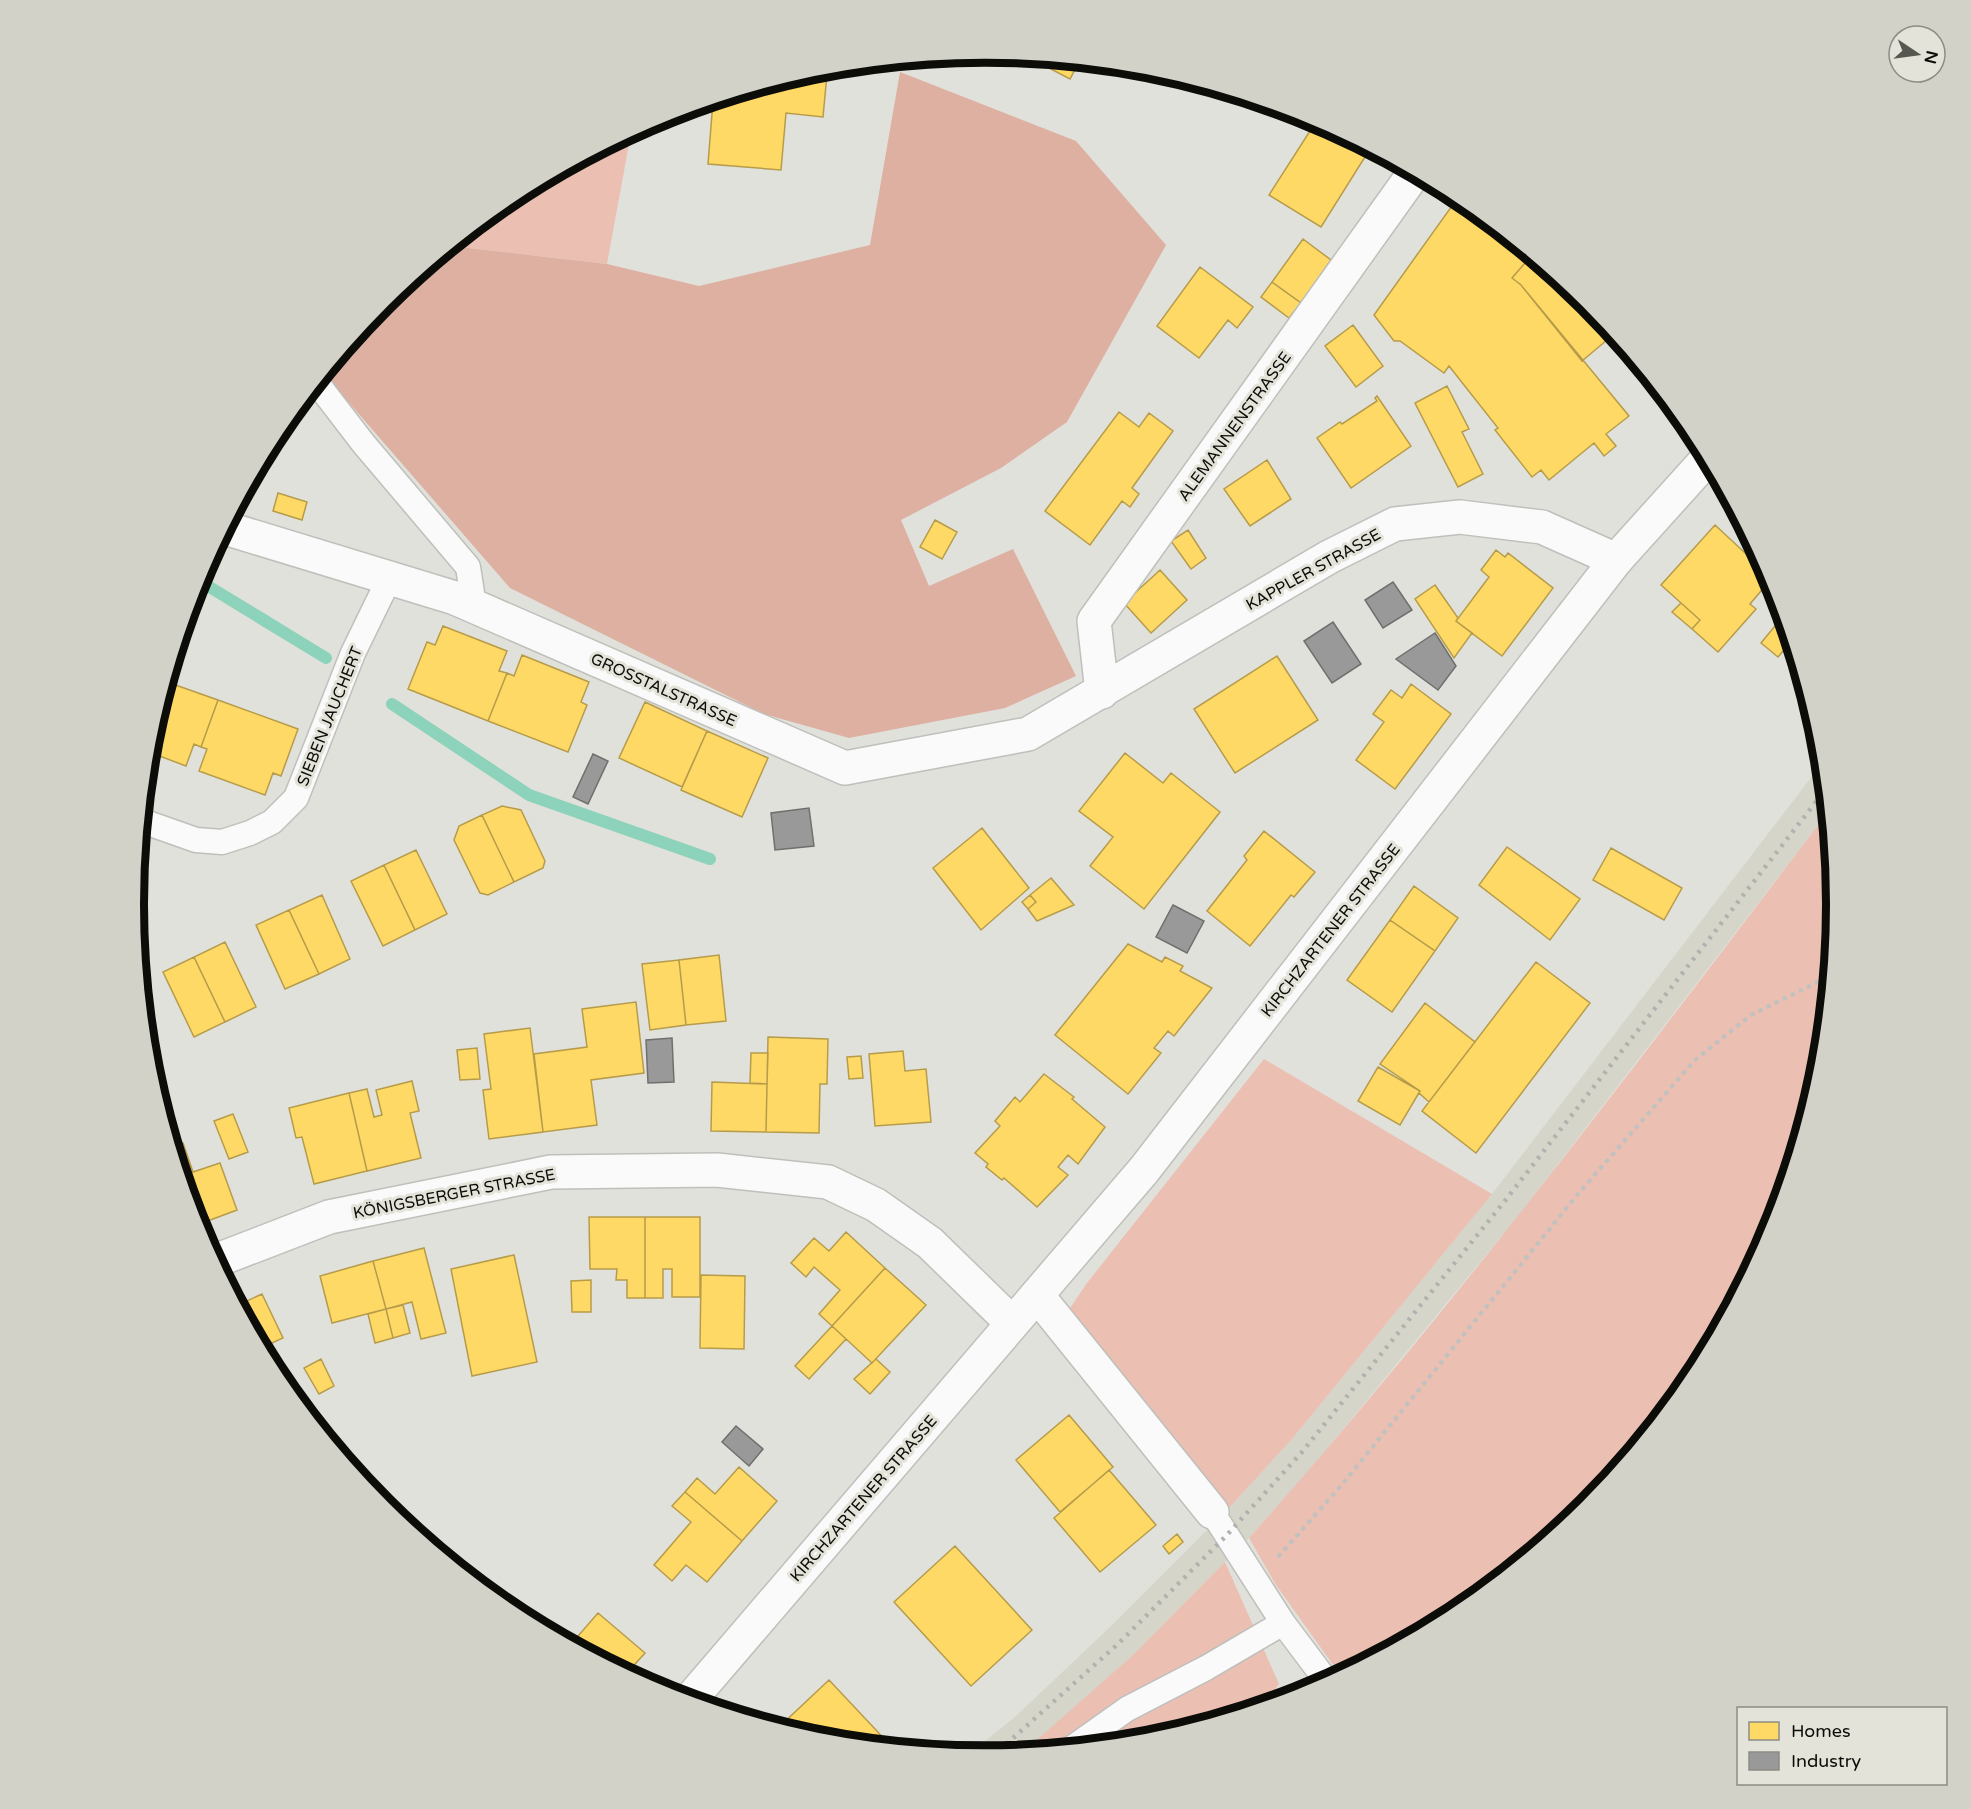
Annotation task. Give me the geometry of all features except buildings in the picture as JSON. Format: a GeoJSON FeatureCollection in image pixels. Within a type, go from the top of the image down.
{"type":"FeatureCollection","features":[{"type":"Feature","properties":{"kind":"street","name":"ALEMANNENSTRASSE"},"geometry":{"type":"LineString","coordinates":[[1102,692],[1094,621],[1410,179]]}},
{"type":"Feature","properties":{"kind":"street"},"geometry":{"type":"LineString","coordinates":[[1616,560],[1702,465]]}},
{"type":"Feature","properties":{"kind":"street","name":"KAPPLER STRASSE"},"geometry":{"type":"LineString","coordinates":[[1102,692],[1329,556],[1395,524],[1460,517],[1542,527],[1616,560]]}},
{"type":"Feature","properties":{"kind":"street","name":"GROSSTALSTRASSE"},"geometry":{"type":"LineString","coordinates":[[232,530],[390,577],[474,606],[845,768],[1028,734],[1102,692]]}},
{"type":"Feature","properties":{"kind":"street","name":"KIRCHZARTENER STRASSE"},"geometry":{"type":"LineString","coordinates":[[695,1694],[1144,1170],[1616,560]]}},
{"type":"Feature","properties":{"kind":"street","name":"KÖNIGSBERGER STRASSE"},"geometry":{"type":"LineString","coordinates":[[222,1258],[329,1217],[551,1172],[717,1170],[828,1182],[876,1205],[930,1244],[1012,1323]]}},
{"type":"Feature","properties":{"kind":"street"},"geometry":{"type":"LineString","coordinates":[[1037,1295],[1212,1512]]}},
{"type":"Feature","properties":{"kind":"lane"},"geometry":{"type":"LineString","coordinates":[[321,388],[363,443],[468,567],[474,606]]}},
{"type":"Feature","properties":{"kind":"lane","name":"SIEBEN JAUCHERT"},"geometry":{"type":"LineString","coordinates":[[148,823],[196,840],[222,842],[250,833],[272,822],[296,798],[352,653],[390,577]]}},
{"type":"Feature","properties":{"kind":"lane"},"geometry":{"type":"LineString","coordinates":[[1212,1512],[1283,1623],[1322,1675]]}},
{"type":"Feature","properties":{"kind":"lane"},"geometry":{"type":"LineString","coordinates":[[1082,1740],[1127,1709],[1283,1623]]}},
{"type":"Feature","properties":{"kind":"path"},"geometry":{"type":"LineString","coordinates":[[1254,1578],[1289,1548],[1578,1194],[1695,1060],[1751,1015],[1823,978]]}},
{"type":"Feature","properties":{"kind":"shaded area"},"geometry":{"type":"Polygon","coordinates":[[[900,72],[1076,141],[1166,245],[1067,422],[1001,468],[901,520],[929,586],[1013,549],[1076,676],[1005,708],[849,738],[764,714],[510,588],[329,379],[390,309],[461,247],[607,264],[699,286],[870,245],[900,72]]]}},
{"type":"Feature","properties":{"kind":"shaded area"},"geometry":{"type":"Polygon","coordinates":[[[629,143],[607,264],[461,247],[518,205],[565,176],[629,143]]]}},
{"type":"Feature","properties":{"kind":"shaded area"},"geometry":{"type":"Polygon","coordinates":[[[1816,771],[1822,819],[1518,1216],[1316,1462],[1249,1538],[1132,1656],[1041,1738],[1033,1744],[979,1746],[1016,1716],[1110,1627],[1228,1509],[1292,1439],[1492,1194],[1816,771]]]}},
{"type":"Feature","properties":{"kind":"shaded area"},"geometry":{"type":"Polygon","coordinates":[[[1822,820],[1827,904],[1825,960],[1820,1014],[1811,1069],[1782,1175],[1763,1227],[1714,1325],[1685,1372],[1653,1417],[1581,1500],[1498,1572],[1453,1604],[1406,1633],[1336,1669],[1276,1585],[1249,1538],[1400,1362],[1617,1089],[1822,820]]]}},
{"type":"Feature","properties":{"kind":"shaded area"},"geometry":{"type":"Polygon","coordinates":[[[1264,1059],[1492,1194],[1292,1439],[1228,1509],[1064,1317],[1087,1283],[1264,1059]]]}},
{"type":"Feature","properties":{"kind":"shaded area"},"geometry":{"type":"Polygon","coordinates":[[[1225,1562],[1279,1684],[1270,1696],[1256,1701],[1150,1730],[1095,1739],[1032,1744],[1132,1656],[1225,1562]]]}},
{"type":"Feature","properties":{"kind":"waterway"},"geometry":{"type":"LineString","coordinates":[[207,585],[326,658]]}},
{"type":"Feature","properties":{"kind":"waterway"},"geometry":{"type":"LineString","coordinates":[[392,704],[529,795],[710,859]]}},
{"type":"Feature","properties":{"kind":"railway"},"geometry":{"type":"LineString","coordinates":[[1005,1745],[1119,1643],[1226,1536],[1302,1452],[1504,1202],[1820,797]]}}]}
